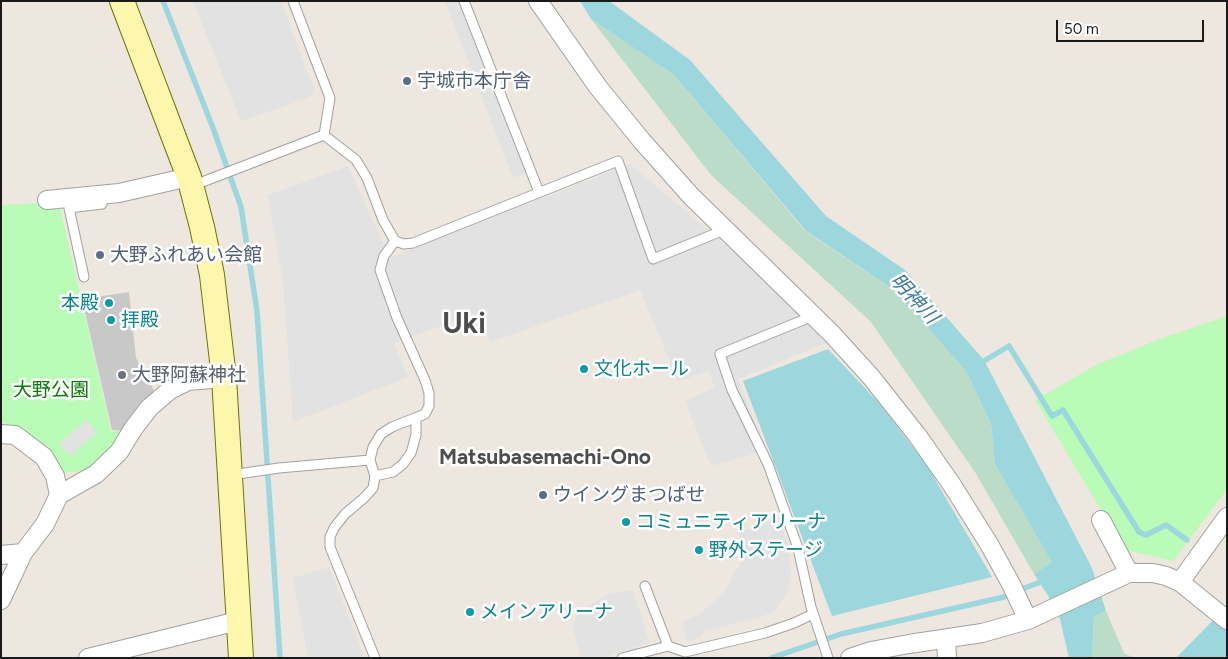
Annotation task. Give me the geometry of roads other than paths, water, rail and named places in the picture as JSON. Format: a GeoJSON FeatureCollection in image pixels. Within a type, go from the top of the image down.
{"type":"FeatureCollection","features":[{"type":"Feature","properties":{"kind":"street"},"geometry":{"type":"LineString","coordinates":[[122,1],[197,181],[202,227],[212,274],[224,378],[241,658]]}},
{"type":"Feature","properties":{"kind":"street"},"geometry":{"type":"LineString","coordinates":[[538,1],[598,87],[642,141],[691,196],[813,316],[871,377],[917,435],[952,485],[1032,618]]}},
{"type":"Feature","properties":{"kind":"street"},"geometry":{"type":"LineString","coordinates":[[47,200],[119,193],[197,181]]}},
{"type":"Feature","properties":{"kind":"street"},"geometry":{"type":"LineString","coordinates":[[1,600],[23,553],[44,524],[59,495],[96,474],[119,452],[149,408],[170,390],[188,381],[224,378]]}},
{"type":"Feature","properties":{"kind":"street"},"geometry":{"type":"LineString","coordinates":[[1,434],[15,435],[44,457],[55,476],[59,495]]}},
{"type":"Feature","properties":{"kind":"street"},"geometry":{"type":"LineString","coordinates":[[1180,582],[1227,518]]}},
{"type":"Feature","properties":{"kind":"street"},"geometry":{"type":"LineString","coordinates":[[1101,520],[1123,576]]}},
{"type":"Feature","properties":{"kind":"street"},"geometry":{"type":"LineString","coordinates":[[1,555],[23,553]]}},
{"type":"Feature","properties":{"kind":"street"},"geometry":{"type":"LineString","coordinates":[[850,658],[871,651],[982,633],[1032,618],[1123,576],[1153,573],[1166,576],[1180,582],[1227,620]]}},
{"type":"Feature","properties":{"kind":"street"},"geometry":{"type":"LineString","coordinates":[[88,658],[238,621]]}},
{"type":"Feature","properties":{"kind":"street"},"geometry":{"type":"LineString","coordinates":[[946,639],[947,658]]}},
{"type":"Feature","properties":{"kind":"lane"},"geometry":{"type":"LineString","coordinates":[[293,1],[330,98],[324,135]]}},
{"type":"Feature","properties":{"kind":"lane"},"geometry":{"type":"LineString","coordinates":[[464,1],[539,192]]}},
{"type":"Feature","properties":{"kind":"lane"},"geometry":{"type":"LineString","coordinates":[[197,181],[243,167],[324,135]]}},
{"type":"Feature","properties":{"kind":"lane"},"geometry":{"type":"LineString","coordinates":[[324,135],[356,160],[367,178],[389,233],[396,241],[404,244],[413,243],[618,161],[653,258],[724,230]]}},
{"type":"Feature","properties":{"kind":"lane"},"geometry":{"type":"LineString","coordinates":[[84,277],[69,208],[102,204],[101,195]]}},
{"type":"Feature","properties":{"kind":"lane"},"geometry":{"type":"LineString","coordinates":[[375,658],[330,547],[330,537],[334,528],[345,514],[373,488],[375,476],[370,460],[373,447],[381,434],[392,427],[425,414],[429,406],[430,394],[397,318],[380,270],[384,256],[396,241]]}},
{"type":"Feature","properties":{"kind":"lane"},"geometry":{"type":"LineString","coordinates":[[813,316],[720,354],[735,398],[768,464],[798,548],[813,614],[827,655]]}},
{"type":"Feature","properties":{"kind":"lane"},"geometry":{"type":"LineString","coordinates":[[375,476],[393,472],[403,464],[411,453],[416,436],[416,419]]}},
{"type":"Feature","properties":{"kind":"lane"},"geometry":{"type":"LineString","coordinates":[[229,475],[280,468],[370,460]]}},
{"type":"Feature","properties":{"kind":"lane"},"geometry":{"type":"LineString","coordinates":[[645,586],[668,646]]}},
{"type":"Feature","properties":{"kind":"lane"},"geometry":{"type":"LineString","coordinates":[[622,658],[668,646],[685,652],[713,646],[765,633],[813,614]]}},
{"type":"Feature","properties":{"kind":"water","name":"明神川"},"geometry":{"type":"Polygon","coordinates":[[[580,1],[609,1],[690,60],[826,216],[905,270],[984,360],[1092,568],[1106,611],[1094,616],[1092,658],[1069,658],[1058,611],[1034,574],[1052,562],[995,464],[991,424],[966,371],[893,289],[806,231],[674,75],[591,19],[580,1]]]}},
{"type":"Feature","properties":{"kind":"water"},"geometry":{"type":"Polygon","coordinates":[[[828,349],[878,402],[926,464],[992,577],[832,616],[743,381],[828,349]]]}},
{"type":"Feature","properties":{"kind":"water"},"geometry":{"type":"Polygon","coordinates":[[[1227,605],[1227,658],[1176,658],[1226,607],[1227,605]]]}},
{"type":"Feature","properties":{"kind":"waterway"},"geometry":{"type":"LineString","coordinates":[[163,1],[213,128],[241,207],[257,311],[280,658]]}},
{"type":"Feature","properties":{"kind":"waterway"},"geometry":{"type":"LineString","coordinates":[[979,364],[1009,346],[1052,416],[1063,410],[1139,532],[1146,535],[1166,525],[1187,540]]}},
{"type":"Feature","properties":{"kind":"waterway"},"geometry":{"type":"LineString","coordinates":[[1022,589],[1046,580]]}},
{"type":"Feature","properties":{"kind":"waterway"},"geometry":{"type":"LineString","coordinates":[[771,658],[841,634],[1004,597]]}},
{"type":"Feature","properties":{"kind":"place","name":"宇城市本庁舎"},"geometry":{"type":"Point","coordinates":[407,81]}},
{"type":"Feature","properties":{"kind":"place","name":"大野ふれあい会館"},"geometry":{"type":"Point","coordinates":[100,255]}},
{"type":"Feature","properties":{"kind":"place","name":"本殿"},"geometry":{"type":"Point","coordinates":[109,303]}},
{"type":"Feature","properties":{"kind":"place","name":"拝殿"},"geometry":{"type":"Point","coordinates":[111,320]}},
{"type":"Feature","properties":{"kind":"place","name":"文化ホール"},"geometry":{"type":"Point","coordinates":[584,369]}},
{"type":"Feature","properties":{"kind":"place","name":"大野阿蘇神社"},"geometry":{"type":"Point","coordinates":[122,375]}},
{"type":"Feature","properties":{"kind":"place","name":"ウイングまつばせ"},"geometry":{"type":"Point","coordinates":[543,495]}},
{"type":"Feature","properties":{"kind":"place","name":"コミュニティアリーナ"},"geometry":{"type":"Point","coordinates":[626,522]}},
{"type":"Feature","properties":{"kind":"place","name":"野外ステージ"},"geometry":{"type":"Point","coordinates":[699,550]}},
{"type":"Feature","properties":{"kind":"place","name":"メインアリーナ"},"geometry":{"type":"Point","coordinates":[470,612]}},
{"type":"Feature","properties":{"kind":"district","name":"Uki"},"geometry":{"type":"Point","coordinates":[464,325]}},
{"type":"Feature","properties":{"kind":"district","name":"Matsubasemachi-Ono"},"geometry":{"type":"Point","coordinates":[545,458]}},
{"type":"Feature","properties":{"kind":"park label","name":"大野公園"},"geometry":{"type":"Point","coordinates":[51,390]}}]}
